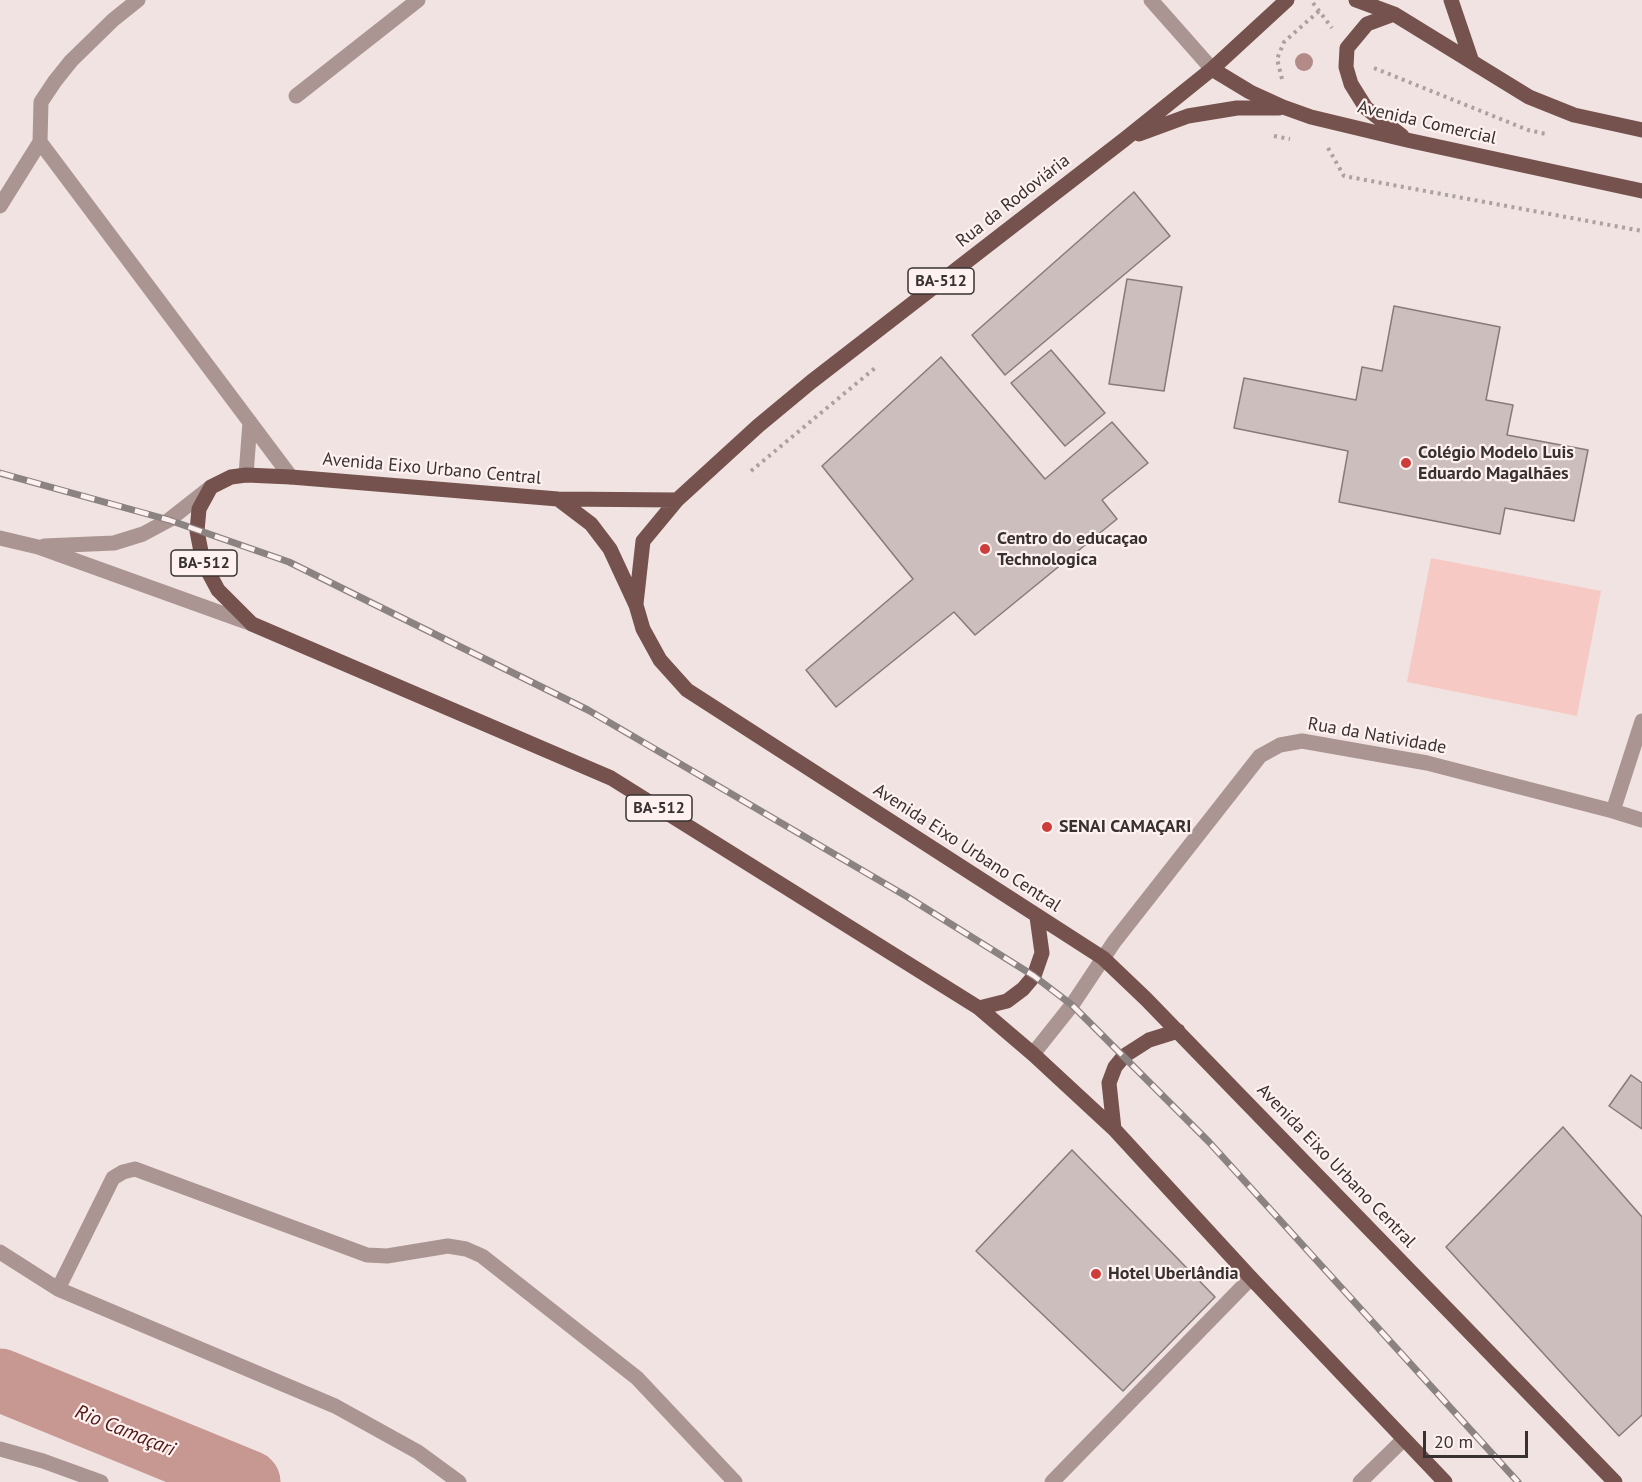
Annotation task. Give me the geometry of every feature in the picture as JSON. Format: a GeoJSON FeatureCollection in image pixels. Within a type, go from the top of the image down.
{"type":"FeatureCollection","features":[{"type":"Feature","properties":{"kind":"main road","name":"Rua da Rodoviária"},"geometry":{"type":"LineString","coordinates":[[636,605],[643,541],[677,500],[758,426],[811,382],[1125,139],[1212,69],[1287,0]]}},
{"type":"Feature","properties":{"kind":"main road"},"geometry":{"type":"LineString","coordinates":[[1356,0],[1394,14],[1529,97],[1574,114],[1642,130]]}},
{"type":"Feature","properties":{"kind":"main road"},"geometry":{"type":"LineString","coordinates":[[1451,0],[1473,62]]}},
{"type":"Feature","properties":{"kind":"main road"},"geometry":{"type":"LineString","coordinates":[[1394,14],[1367,24],[1347,48],[1346,67],[1351,84],[1366,108],[1407,140]]}},
{"type":"Feature","properties":{"kind":"main road","name":"Avenida Comercial"},"geometry":{"type":"LineString","coordinates":[[1212,69],[1283,108],[1311,117],[1642,191]]}},
{"type":"Feature","properties":{"kind":"main road"},"geometry":{"type":"LineString","coordinates":[[1125,139],[1188,116],[1238,108],[1283,108]]}},
{"type":"Feature","properties":{"kind":"main road","name":"Avenida Eixo Urbano Central"},"geometry":{"type":"LineString","coordinates":[[1445,1482],[1251,1278],[1114,1129],[979,1008],[611,778],[252,624],[218,590],[203,562],[197,531],[200,509],[211,487],[231,477],[246,475],[558,499],[591,524],[610,549],[636,605],[644,629],[660,660],[687,690],[1102,958],[1178,1031],[1615,1482]]}},
{"type":"Feature","properties":{"kind":"main road"},"geometry":{"type":"LineString","coordinates":[[558,499],[677,500]]}},
{"type":"Feature","properties":{"kind":"main road"},"geometry":{"type":"LineString","coordinates":[[979,1008],[1007,1001],[1023,989],[1034,976],[1041,953],[1037,917]]}},
{"type":"Feature","properties":{"kind":"main road"},"geometry":{"type":"LineString","coordinates":[[1114,1129],[1109,1083],[1115,1067],[1124,1056],[1149,1040],[1178,1031]]}},
{"type":"Feature","properties":{"kind":"street"},"geometry":{"type":"LineString","coordinates":[[0,206],[40,142],[41,102],[55,81],[71,61],[138,0]]}},
{"type":"Feature","properties":{"kind":"street"},"geometry":{"type":"LineString","coordinates":[[296,96],[418,0]]}},
{"type":"Feature","properties":{"kind":"street"},"geometry":{"type":"LineString","coordinates":[[1151,0],[1212,69]]}},
{"type":"Feature","properties":{"kind":"street"},"geometry":{"type":"LineString","coordinates":[[40,142],[291,477]]}},
{"type":"Feature","properties":{"kind":"street"},"geometry":{"type":"LineString","coordinates":[[246,475],[250,422]]}},
{"type":"Feature","properties":{"kind":"street","name":"Avenida Eixo Urbano Central"},"geometry":{"type":"LineString","coordinates":[[38,547],[114,543],[143,534],[169,520],[211,487]]}},
{"type":"Feature","properties":{"kind":"street","name":"Avenida Eixo Urbano Central"},"geometry":{"type":"LineString","coordinates":[[0,538],[38,547],[252,624]]}},
{"type":"Feature","properties":{"kind":"street"},"geometry":{"type":"LineString","coordinates":[[1613,811],[1642,721]]}},
{"type":"Feature","properties":{"kind":"street","name":"Rua da Natividade"},"geometry":{"type":"LineString","coordinates":[[1033,1054],[1072,1005],[1102,958],[1260,756],[1280,745],[1302,741],[1427,763],[1642,820]]}},
{"type":"Feature","properties":{"kind":"street"},"geometry":{"type":"LineString","coordinates":[[58,1289],[113,1178],[135,1169],[367,1255],[387,1256],[448,1246],[466,1249],[482,1256],[637,1378],[735,1482]]}},
{"type":"Feature","properties":{"kind":"street"},"geometry":{"type":"LineString","coordinates":[[0,1252],[58,1289],[335,1406],[418,1452],[459,1482]]}},
{"type":"Feature","properties":{"kind":"street"},"geometry":{"type":"LineString","coordinates":[[1052,1482],[1251,1278]]}},
{"type":"Feature","properties":{"kind":"street"},"geometry":{"type":"LineString","coordinates":[[1360,1482],[1404,1439]]}},
{"type":"Feature","properties":{"kind":"street"},"geometry":{"type":"LineString","coordinates":[[0,1449],[43,1461],[101,1482]]}},
{"type":"Feature","properties":{"kind":"path"},"geometry":{"type":"LineString","coordinates":[[1311,0],[1347,48],[1373,67],[1528,130],[1551,135]]}},
{"type":"Feature","properties":{"kind":"path"},"geometry":{"type":"LineString","coordinates":[[1283,82],[1277,59],[1284,42],[1319,11]]}},
{"type":"Feature","properties":{"kind":"path"},"geometry":{"type":"LineString","coordinates":[[1265,135],[1297,140]]}},
{"type":"Feature","properties":{"kind":"path"},"geometry":{"type":"LineString","coordinates":[[1327,146],[1344,176],[1642,231]]}},
{"type":"Feature","properties":{"kind":"path"},"geometry":{"type":"LineString","coordinates":[[743,478],[879,365]]}},
{"type":"Feature","properties":{"kind":"shaded area"},"geometry":{"type":"Polygon","coordinates":[[[1431,558],[1601,591],[1577,716],[1407,682],[1431,558]]]}},
{"type":"Feature","properties":{"kind":"building"},"geometry":{"type":"Polygon","coordinates":[[[1134,192],[1170,236],[1005,375],[972,335],[1134,192]]]}},
{"type":"Feature","properties":{"kind":"building"},"geometry":{"type":"Polygon","coordinates":[[[1127,279],[1182,287],[1164,391],[1109,384],[1127,279]]]}},
{"type":"Feature","properties":{"kind":"building"},"geometry":{"type":"Polygon","coordinates":[[[1394,306],[1500,327],[1486,400],[1513,405],[1507,435],[1588,450],[1574,521],[1505,508],[1500,534],[1339,502],[1348,451],[1234,428],[1244,378],[1356,400],[1362,367],[1382,371],[1394,306]]]}},
{"type":"Feature","properties":{"kind":"building"},"geometry":{"type":"Polygon","coordinates":[[[1051,350],[1105,413],[1065,446],[1011,383],[1051,350]]]}},
{"type":"Feature","properties":{"kind":"building","name":"Centro do educaçao Technologica"},"geometry":{"type":"Polygon","coordinates":[[[941,357],[1045,479],[1112,422],[1148,463],[1102,500],[1117,519],[975,635],[954,612],[836,707],[806,670],[913,579],[822,466],[941,357]]]}},
{"type":"Feature","properties":{"kind":"building"},"geometry":{"type":"Polygon","coordinates":[[[1631,1075],[1642,1083],[1642,1129],[1609,1106],[1631,1075]]]}},
{"type":"Feature","properties":{"kind":"building"},"geometry":{"type":"Polygon","coordinates":[[[1563,1127],[1642,1217],[1642,1415],[1619,1436],[1446,1247],[1563,1127]]]}},
{"type":"Feature","properties":{"kind":"building","name":"Hotel Uberlândia"},"geometry":{"type":"Polygon","coordinates":[[[1072,1150],[1215,1297],[1123,1391],[976,1251],[1072,1150]]]}},
{"type":"Feature","properties":{"kind":"waterway","name":"Rio Camaçari"},"geometry":{"type":"LineString","coordinates":[[0,1380],[249,1482]]}},
{"type":"Feature","properties":{"kind":"railway"},"geometry":{"type":"LineString","coordinates":[[0,473],[169,520],[289,562],[588,710],[906,896],[1034,976],[1072,1005],[1209,1142],[1518,1482]]}},
{"type":"Feature","properties":{"kind":"place","name":"Colégio Modelo Luis Eduardo Magalhães"},"geometry":{"type":"Point","coordinates":[1406,463]}},
{"type":"Feature","properties":{"kind":"place","name":"Centro do educaçao Technologica"},"geometry":{"type":"Point","coordinates":[985,549]}},
{"type":"Feature","properties":{"kind":"place","name":"SENAI CAMAÇARI"},"geometry":{"type":"Point","coordinates":[1047,827]}},
{"type":"Feature","properties":{"kind":"place","name":"Hotel Uberlândia"},"geometry":{"type":"Point","coordinates":[1096,1274]}}]}
